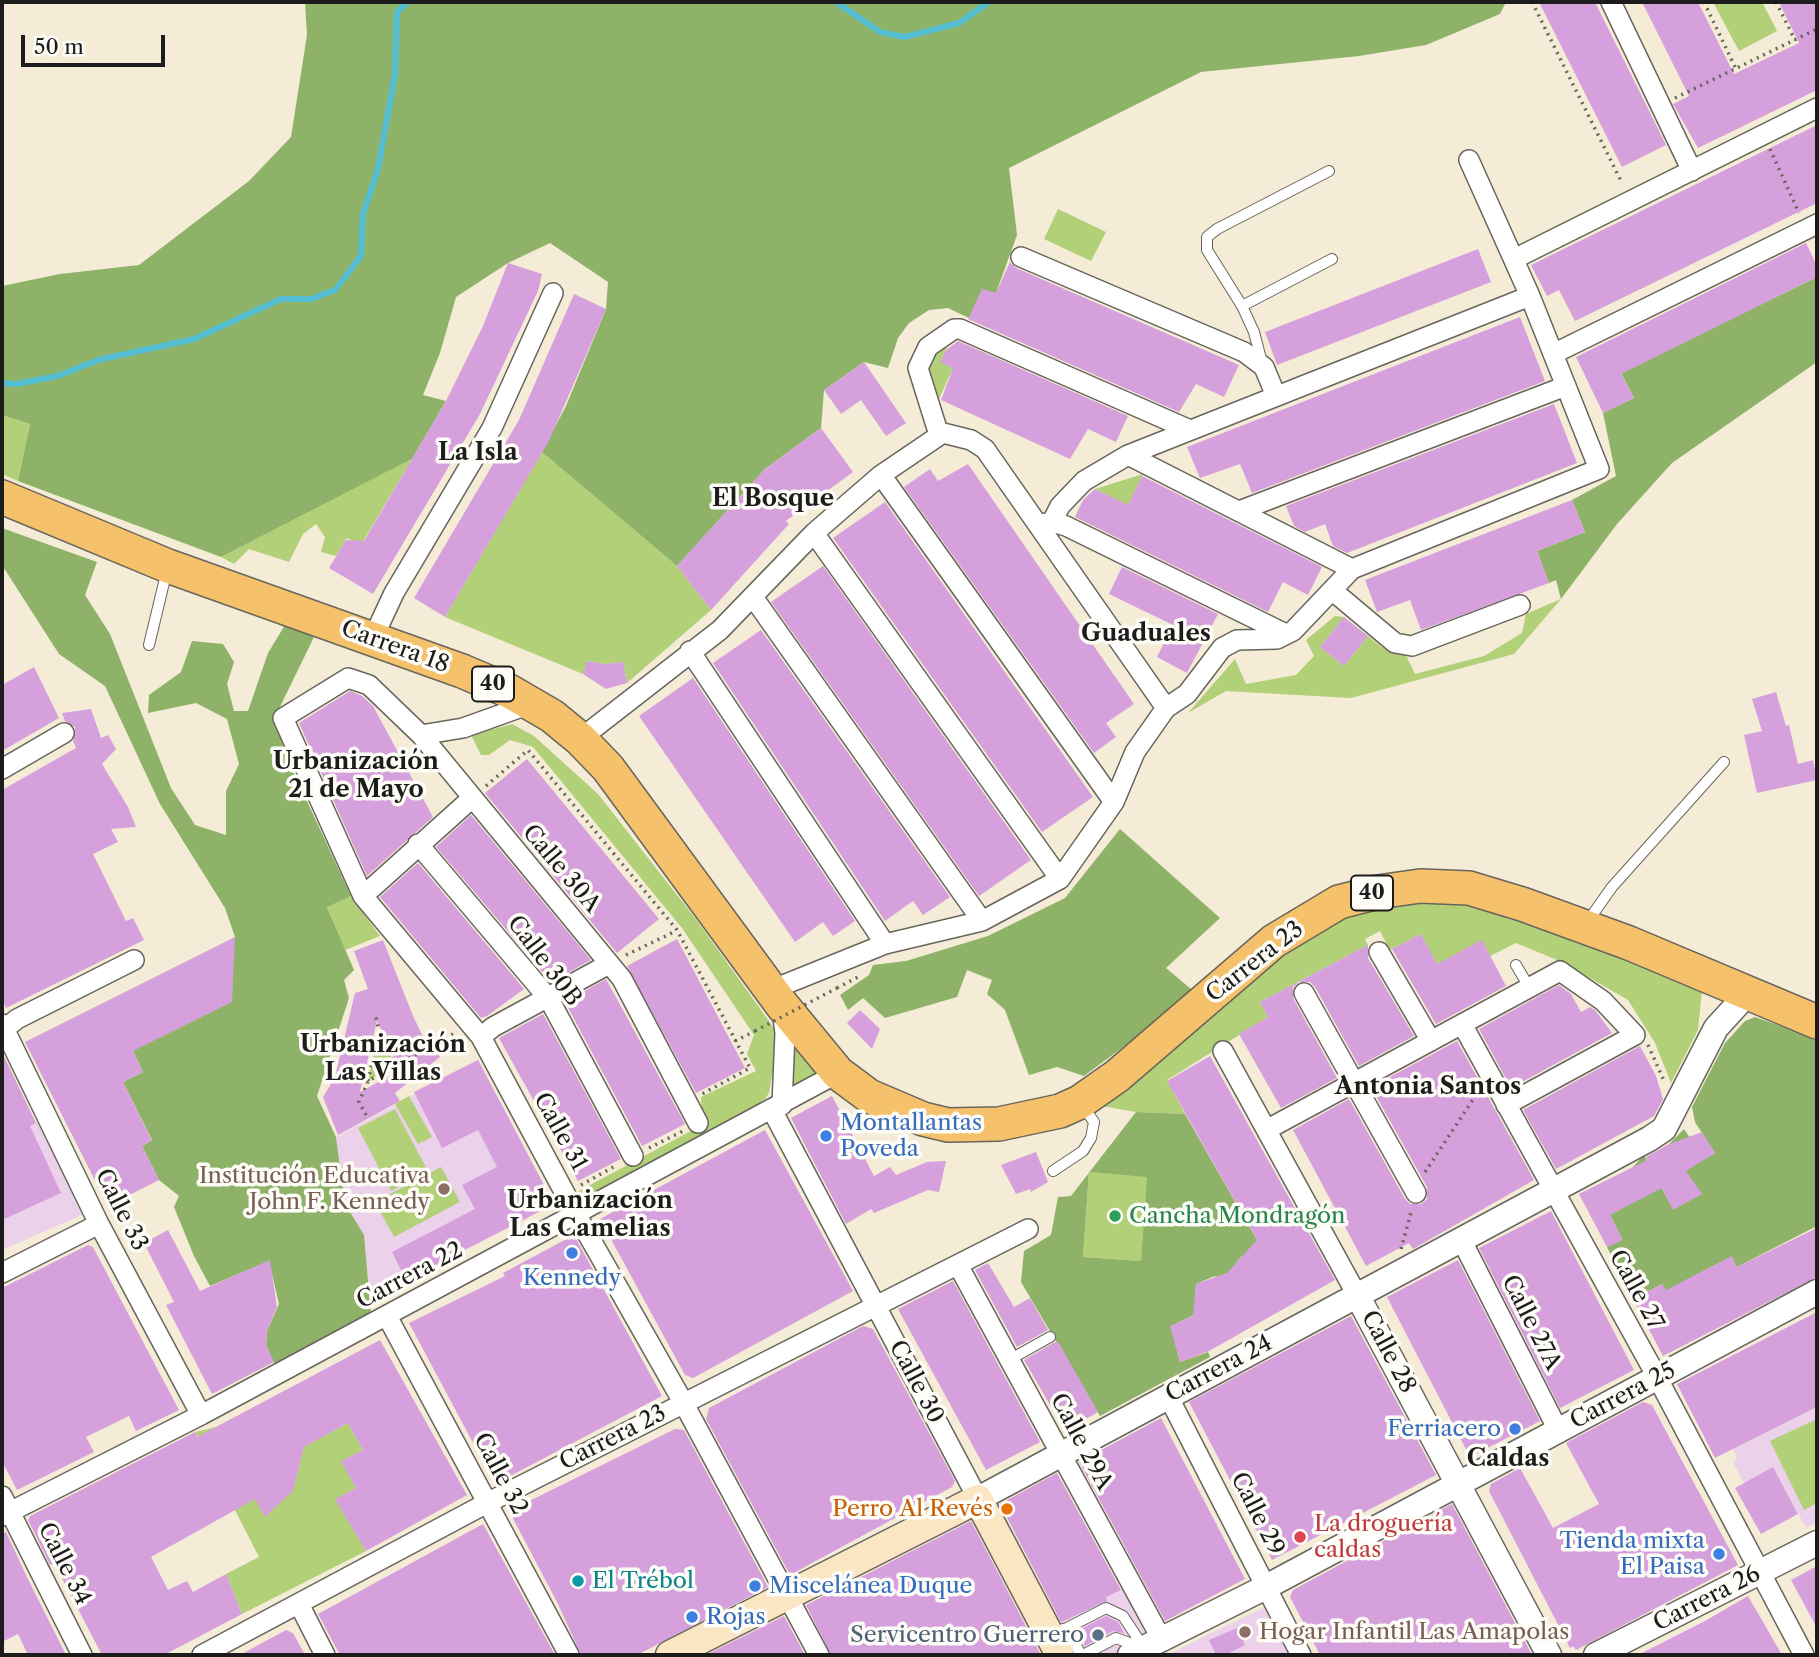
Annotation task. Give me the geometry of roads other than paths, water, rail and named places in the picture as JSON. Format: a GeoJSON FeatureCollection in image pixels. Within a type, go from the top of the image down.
{"type":"FeatureCollection","features":[{"type":"Feature","properties":{"kind":"highway","name":"Carrera 18"},"geometry":{"type":"LineString","coordinates":[[2,497],[168,566],[462,671],[533,703],[580,739],[608,768],[672,851],[776,997],[838,1073]]}},
{"type":"Feature","properties":{"kind":"highway","name":"Carrera 23"},"geometry":{"type":"LineString","coordinates":[[838,1073],[869,1096],[894,1109],[948,1125],[1025,1120],[1060,1111],[1080,1102],[1117,1076],[1274,941],[1339,902],[1378,892],[1420,886],[1469,888],[1584,927],[1817,1022]]}},
{"type":"Feature","properties":{"kind":"main road","name":"Carrera 24"},"geometry":{"type":"LineString","coordinates":[[670,1655],[978,1499]]}},
{"type":"Feature","properties":{"kind":"main road","name":"Calle 30"},"geometry":{"type":"LineString","coordinates":[[978,1499],[1058,1629],[1060,1655]]}},
{"type":"Feature","properties":{"kind":"street"},"geometry":{"type":"LineString","coordinates":[[1611,2],[1692,171]]}},
{"type":"Feature","properties":{"kind":"street"},"geometry":{"type":"LineString","coordinates":[[1514,260],[1817,108]]}},
{"type":"Feature","properties":{"kind":"street"},"geometry":{"type":"LineString","coordinates":[[777,1107],[785,1033],[776,997],[886,944],[982,921],[1060,879],[1114,802],[1135,752],[1166,708],[1187,694],[1222,648],[1237,640],[1268,640],[1286,634],[1306,620],[1352,569],[1600,469],[1530,296],[1469,160]]}},
{"type":"Feature","properties":{"kind":"street"},"geometry":{"type":"LineString","coordinates":[[1553,354],[1812,226]]}},
{"type":"Feature","properties":{"kind":"street"},"geometry":{"type":"LineString","coordinates":[[1021,257],[1244,352],[1264,367],[1276,396]]}},
{"type":"Feature","properties":{"kind":"street"},"geometry":{"type":"LineString","coordinates":[[373,638],[394,593],[492,428],[553,293]]}},
{"type":"Feature","properties":{"kind":"street"},"geometry":{"type":"LineString","coordinates":[[1045,523],[1084,481],[1128,454],[1530,296]]}},
{"type":"Feature","properties":{"kind":"street"},"geometry":{"type":"LineString","coordinates":[[939,435],[918,368],[928,347],[954,329],[960,328],[1190,430]]}},
{"type":"Feature","properties":{"kind":"street"},"geometry":{"type":"LineString","coordinates":[[1239,511],[1566,386]]}},
{"type":"Feature","properties":{"kind":"street"},"geometry":{"type":"LineString","coordinates":[[580,739],[720,630],[814,533],[881,475],[939,435],[957,435],[985,449],[1045,523],[1166,708]]}},
{"type":"Feature","properties":{"kind":"street"},"geometry":{"type":"LineString","coordinates":[[1128,454],[1352,569]]}},
{"type":"Feature","properties":{"kind":"street"},"geometry":{"type":"LineString","coordinates":[[881,475],[1114,802]]}},
{"type":"Feature","properties":{"kind":"street"},"geometry":{"type":"LineString","coordinates":[[1045,523],[1232,605],[1286,634]]}},
{"type":"Feature","properties":{"kind":"street"},"geometry":{"type":"LineString","coordinates":[[814,533],[1060,879]]}},
{"type":"Feature","properties":{"kind":"street"},"geometry":{"type":"LineString","coordinates":[[1333,592],[1395,643],[1412,646],[1520,605]]}},
{"type":"Feature","properties":{"kind":"street"},"geometry":{"type":"LineString","coordinates":[[753,597],[982,921]]}},
{"type":"Feature","properties":{"kind":"street"},"geometry":{"type":"LineString","coordinates":[[690,651],[886,944]]}},
{"type":"Feature","properties":{"kind":"street","name":"Calle 31"},"geometry":{"type":"LineString","coordinates":[[348,678],[283,718],[363,896],[476,1031],[575,1212],[684,1402],[819,1655]]}},
{"type":"Feature","properties":{"kind":"street","name":"Calle 30A"},"geometry":{"type":"LineString","coordinates":[[348,678],[369,685],[421,735],[471,799],[622,979],[698,1123]]}},
{"type":"Feature","properties":{"kind":"street"},"geometry":{"type":"LineString","coordinates":[[421,735],[463,728],[533,703]]}},
{"type":"Feature","properties":{"kind":"street"},"geometry":{"type":"LineString","coordinates":[[2,769],[64,733]]}},
{"type":"Feature","properties":{"kind":"street"},"geometry":{"type":"LineString","coordinates":[[363,896],[471,799]]}},
{"type":"Feature","properties":{"kind":"street","name":"Calle 30B"},"geometry":{"type":"LineString","coordinates":[[418,844],[549,999],[633,1156]]}},
{"type":"Feature","properties":{"kind":"street"},"geometry":{"type":"LineString","coordinates":[[1379,951],[1431,1041]]}},
{"type":"Feature","properties":{"kind":"street"},"geometry":{"type":"LineString","coordinates":[[3,1028],[134,960]]}},
{"type":"Feature","properties":{"kind":"street"},"geometry":{"type":"LineString","coordinates":[[476,1031],[493,1027],[549,999],[609,964]]}},
{"type":"Feature","properties":{"kind":"street"},"geometry":{"type":"LineString","coordinates":[[1268,1129],[1560,971],[1603,1000],[1635,1035],[1506,1105]]}},
{"type":"Feature","properties":{"kind":"street","name":"Carrera 24"},"geometry":{"type":"LineString","coordinates":[[1716,980],[1716,1028]]}},
{"type":"Feature","properties":{"kind":"street"},"geometry":{"type":"LineString","coordinates":[[1304,993],[1416,1193]]}},
{"type":"Feature","properties":{"kind":"street","name":"Carrera 24"},"geometry":{"type":"LineString","coordinates":[[978,1499],[1657,1134],[1664,1129],[1716,1028],[1748,993]]}},
{"type":"Feature","properties":{"kind":"street","name":"Calle 27"},"geometry":{"type":"LineString","coordinates":[[1462,1024],[1657,1377],[1804,1655]]}},
{"type":"Feature","properties":{"kind":"street","name":"Calle 33"},"geometry":{"type":"LineString","coordinates":[[3,1028],[99,1224],[201,1415]]}},
{"type":"Feature","properties":{"kind":"street","name":"Calle 28"},"geometry":{"type":"LineString","coordinates":[[1223,1051],[1268,1129],[1549,1655]]}},
{"type":"Feature","properties":{"kind":"street","name":"Carrera 22"},"geometry":{"type":"LineString","coordinates":[[5,1508],[201,1415],[838,1073]]}},
{"type":"Feature","properties":{"kind":"street","name":"Calle 30"},"geometry":{"type":"LineString","coordinates":[[777,1107],[877,1308],[978,1499]]}},
{"type":"Feature","properties":{"kind":"street"},"geometry":{"type":"LineString","coordinates":[[2,1273],[99,1224]]}},
{"type":"Feature","properties":{"kind":"street","name":"Carrera 23"},"geometry":{"type":"LineString","coordinates":[[202,1655],[488,1503],[684,1402],[877,1308],[1028,1229]]}},
{"type":"Feature","properties":{"kind":"street","name":"Calle 27A"},"geometry":{"type":"LineString","coordinates":[[1461,1239],[1558,1430]]}},
{"type":"Feature","properties":{"kind":"street","name":"Calle 29A"},"geometry":{"type":"LineString","coordinates":[[958,1265],[1059,1455],[1146,1648]]}},
{"type":"Feature","properties":{"kind":"street","name":"Carrera 25"},"geometry":{"type":"LineString","coordinates":[[1146,1648],[1266,1587],[1817,1292]]}},
{"type":"Feature","properties":{"kind":"street","name":"Calle 32"},"geometry":{"type":"LineString","coordinates":[[387,1316],[569,1655]]}},
{"type":"Feature","properties":{"kind":"street","name":"Calle 29"},"geometry":{"type":"LineString","coordinates":[[1168,1396],[1301,1655]]}},
{"type":"Feature","properties":{"kind":"street","name":"Calle 34"},"geometry":{"type":"LineString","coordinates":[[5,1508],[82,1655]]}},
{"type":"Feature","properties":{"kind":"street","name":"Carrera 26"},"geometry":{"type":"LineString","coordinates":[[1596,1655],[1817,1543]]}},
{"type":"Feature","properties":{"kind":"street"},"geometry":{"type":"LineString","coordinates":[[299,1604],[325,1655]]}},
{"type":"Feature","properties":{"kind":"lane"},"geometry":{"type":"LineString","coordinates":[[1264,367],[1254,332],[1242,306],[1207,250],[1207,237],[1217,229],[1329,171]]}},
{"type":"Feature","properties":{"kind":"lane"},"geometry":{"type":"LineString","coordinates":[[1242,306],[1332,259]]}},
{"type":"Feature","properties":{"kind":"lane"},"geometry":{"type":"LineString","coordinates":[[149,645],[168,566]]}},
{"type":"Feature","properties":{"kind":"lane"},"geometry":{"type":"LineString","coordinates":[[1584,927],[1612,887],[1724,762]]}},
{"type":"Feature","properties":{"kind":"lane"},"geometry":{"type":"LineString","coordinates":[[1516,965],[1529,988]]}},
{"type":"Feature","properties":{"kind":"lane"},"geometry":{"type":"LineString","coordinates":[[1053,1171],[1083,1151],[1091,1138],[1094,1122],[1080,1102]]}},
{"type":"Feature","properties":{"kind":"lane"},"geometry":{"type":"LineString","coordinates":[[1010,1360],[1050,1337]]}},
{"type":"Feature","properties":{"kind":"lane"},"geometry":{"type":"LineString","coordinates":[[1106,1608],[1123,1616],[1146,1648],[1116,1638],[1082,1655],[1058,1629],[1106,1608]]}},
{"type":"Feature","properties":{"kind":"waterway"},"geometry":{"type":"LineString","coordinates":[[2,383],[16,384],[58,376],[98,360],[194,339],[281,299],[311,299],[335,290],[361,256],[363,214],[378,169],[395,74],[397,12],[408,2]]}},
{"type":"Feature","properties":{"kind":"waterway"},"geometry":{"type":"LineString","coordinates":[[836,2],[880,32],[905,37],[959,23],[989,2]]}},
{"type":"Feature","properties":{"kind":"place","name":"Montallantas Poveda"},"geometry":{"type":"Point","coordinates":[826,1136]}},
{"type":"Feature","properties":{"kind":"place","name":"Institución Educativa John F. Kennedy"},"geometry":{"type":"Point","coordinates":[444,1189]}},
{"type":"Feature","properties":{"kind":"place","name":"Cancha Mondragón"},"geometry":{"type":"Point","coordinates":[1115,1216]}},
{"type":"Feature","properties":{"kind":"place","name":"Kennedy"},"geometry":{"type":"Point","coordinates":[572,1253]}},
{"type":"Feature","properties":{"kind":"place","name":"Ferriacero"},"geometry":{"type":"Point","coordinates":[1515,1429]}},
{"type":"Feature","properties":{"kind":"place","name":"Perro Al Revés"},"geometry":{"type":"Point","coordinates":[1007,1509]}},
{"type":"Feature","properties":{"kind":"place","name":"La droguería caldas"},"geometry":{"type":"Point","coordinates":[1300,1537]}},
{"type":"Feature","properties":{"kind":"place","name":"Tienda mixta El Paisa"},"geometry":{"type":"Point","coordinates":[1719,1554]}},
{"type":"Feature","properties":{"kind":"place","name":"El Trébol"},"geometry":{"type":"Point","coordinates":[578,1581]}},
{"type":"Feature","properties":{"kind":"place","name":"Miscelánea Duque"},"geometry":{"type":"Point","coordinates":[755,1586]}},
{"type":"Feature","properties":{"kind":"place","name":"Rojas"},"geometry":{"type":"Point","coordinates":[692,1617]}},
{"type":"Feature","properties":{"kind":"place","name":"Hogar Infantil Las Amapolas"},"geometry":{"type":"Point","coordinates":[1245,1632]}},
{"type":"Feature","properties":{"kind":"place","name":"Servicentro Guerrero"},"geometry":{"type":"Point","coordinates":[1098,1635]}},
{"type":"Feature","properties":{"kind":"district","name":"La Isla"},"geometry":{"type":"Point","coordinates":[478,453]}},
{"type":"Feature","properties":{"kind":"district","name":"El Bosque"},"geometry":{"type":"Point","coordinates":[773,499]}},
{"type":"Feature","properties":{"kind":"district","name":"Guaduales"},"geometry":{"type":"Point","coordinates":[1146,634]}},
{"type":"Feature","properties":{"kind":"district","name":"Urbanización 21 de Mayo"},"geometry":{"type":"Point","coordinates":[356,776]}},
{"type":"Feature","properties":{"kind":"district","name":"Urbanización Las Villas"},"geometry":{"type":"Point","coordinates":[383,1059]}},
{"type":"Feature","properties":{"kind":"district","name":"Antonia Santos"},"geometry":{"type":"Point","coordinates":[1428,1087]}},
{"type":"Feature","properties":{"kind":"district","name":"Urbanización Las Camelias"},"geometry":{"type":"Point","coordinates":[590,1215]}},
{"type":"Feature","properties":{"kind":"district","name":"Caldas"},"geometry":{"type":"Point","coordinates":[1508,1459]}}]}
